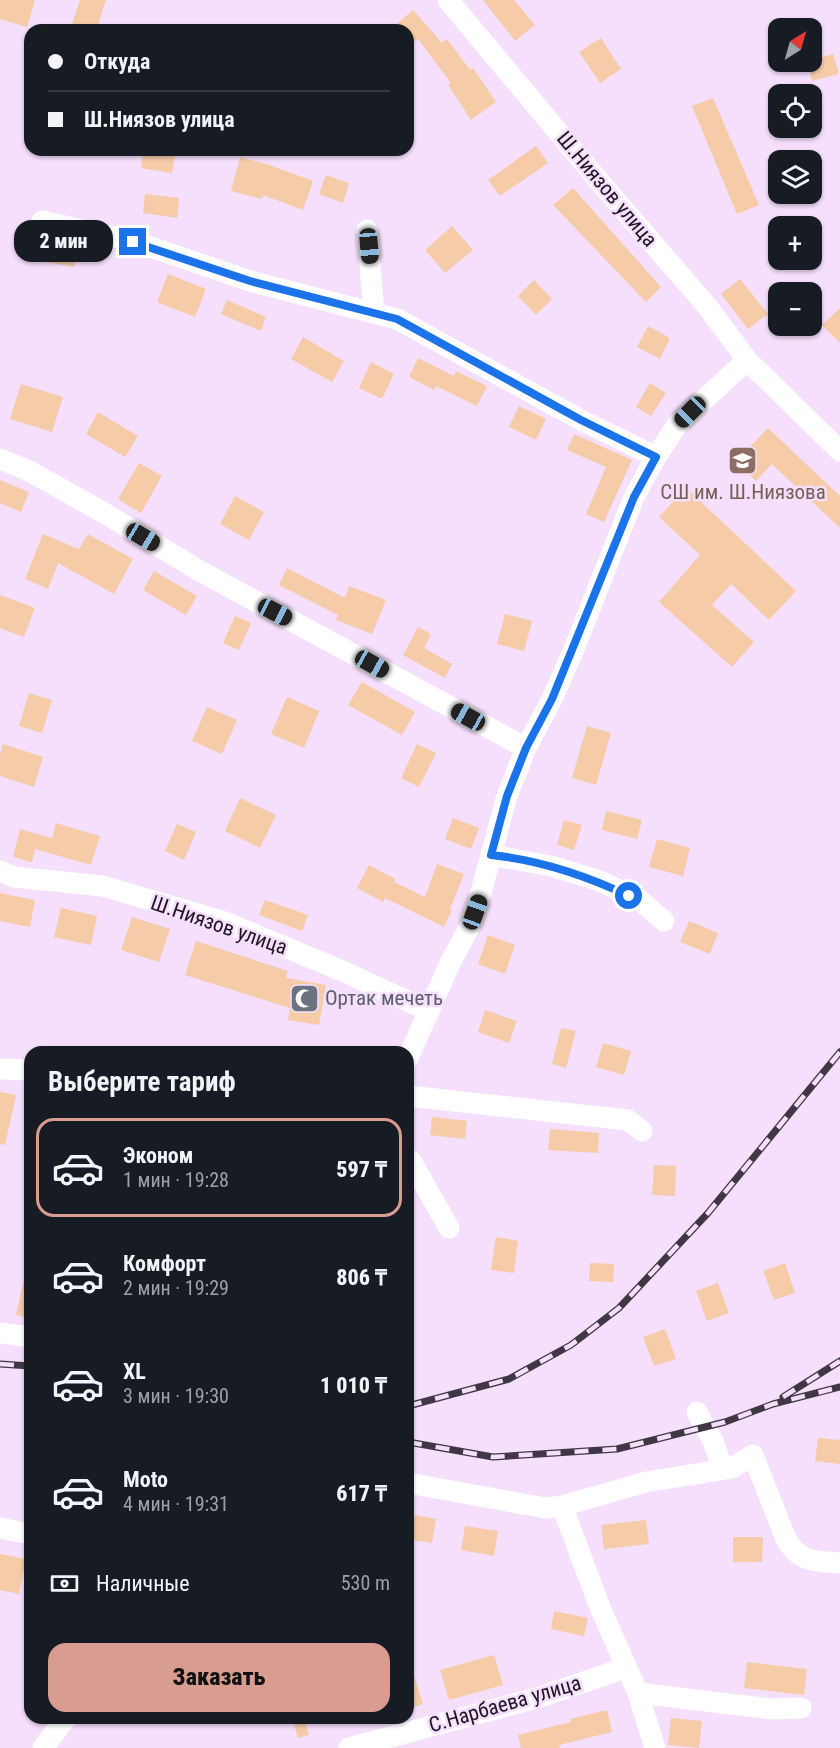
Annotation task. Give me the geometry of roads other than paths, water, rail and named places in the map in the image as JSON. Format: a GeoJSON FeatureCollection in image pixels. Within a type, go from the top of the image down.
{"type":"FeatureCollection","features":[{"type":"Feature","properties":{"kind":"street","name":"Ш.Ниязов улица"},"geometry":{"type":"LineString","coordinates":[[448,0],[599,181],[708,306],[747,360],[840,451]]}},
{"type":"Feature","properties":{"kind":"street"},"geometry":{"type":"LineString","coordinates":[[42,221],[133,242],[250,281],[397,319],[581,420],[656,457]]}},
{"type":"Feature","properties":{"kind":"street"},"geometry":{"type":"LineString","coordinates":[[368,230],[374,313]]}},
{"type":"Feature","properties":{"kind":"street"},"geometry":{"type":"LineString","coordinates":[[413,1046],[469,928],[507,796],[526,748],[552,699],[634,497],[677,425],[747,360]]}},
{"type":"Feature","properties":{"kind":"street"},"geometry":{"type":"LineString","coordinates":[[0,459],[29,471],[106,514],[198,570],[526,748]]}},
{"type":"Feature","properties":{"kind":"street"},"geometry":{"type":"LineString","coordinates":[[491,855],[551,866],[600,881],[642,902],[664,921]]}},
{"type":"Feature","properties":{"kind":"street","name":"Ш.Ниязов улица"},"geometry":{"type":"LineString","coordinates":[[0,872],[14,877],[103,886],[225,922],[340,970],[429,1011]]}},
{"type":"Feature","properties":{"kind":"street"},"geometry":{"type":"LineString","coordinates":[[0,1069],[24,1070]]}},
{"type":"Feature","properties":{"kind":"street"},"geometry":{"type":"LineString","coordinates":[[414,1097],[628,1120],[642,1131]]}},
{"type":"Feature","properties":{"kind":"street"},"geometry":{"type":"LineString","coordinates":[[414,1168],[429,1190],[449,1228]]}},
{"type":"Feature","properties":{"kind":"street"},"geometry":{"type":"LineString","coordinates":[[0,1333],[24,1336]]}},
{"type":"Feature","properties":{"kind":"street"},"geometry":{"type":"LineString","coordinates":[[697,1412],[713,1441],[723,1469]]}},
{"type":"Feature","properties":{"kind":"street"},"geometry":{"type":"LineString","coordinates":[[414,1484],[545,1508],[562,1506],[646,1482],[732,1468],[753,1455],[792,1551],[806,1560],[840,1563]]}},
{"type":"Feature","properties":{"kind":"street"},"geometry":{"type":"LineString","coordinates":[[562,1506],[601,1610],[638,1693],[654,1748]]}},
{"type":"Feature","properties":{"kind":"street"},"geometry":{"type":"LineString","coordinates":[[0,1528],[24,1533]]}},
{"type":"Feature","properties":{"kind":"street","name":"С.Нарбаева улица"},"geometry":{"type":"LineString","coordinates":[[349,1748],[540,1697],[625,1668]]}},
{"type":"Feature","properties":{"kind":"street"},"geometry":{"type":"LineString","coordinates":[[638,1693],[772,1709],[801,1708]]}},
{"type":"Feature","properties":{"kind":"street"},"geometry":{"type":"LineString","coordinates":[[43,1748],[61,1724]]}},
{"type":"Feature","properties":{"kind":"railway"},"geometry":{"type":"LineString","coordinates":[[414,1404],[509,1379],[571,1345],[619,1308],[708,1213],[840,1052]]}},
{"type":"Feature","properties":{"kind":"railway"},"geometry":{"type":"LineString","coordinates":[[783,1397],[840,1361]]}},
{"type":"Feature","properties":{"kind":"railway"},"geometry":{"type":"LineString","coordinates":[[0,1364],[24,1366]]}},
{"type":"Feature","properties":{"kind":"railway"},"geometry":{"type":"LineString","coordinates":[[414,1443],[493,1457],[617,1449],[725,1422],[773,1404],[840,1387]]}},
{"type":"Feature","properties":{"kind":"place","name":"СШ им. Ш.Ниязова"},"geometry":{"type":"Point","coordinates":[743,461]}},
{"type":"Feature","properties":{"kind":"place","name":"Ортак мечеть"},"geometry":{"type":"Point","coordinates":[304,998]}}]}
